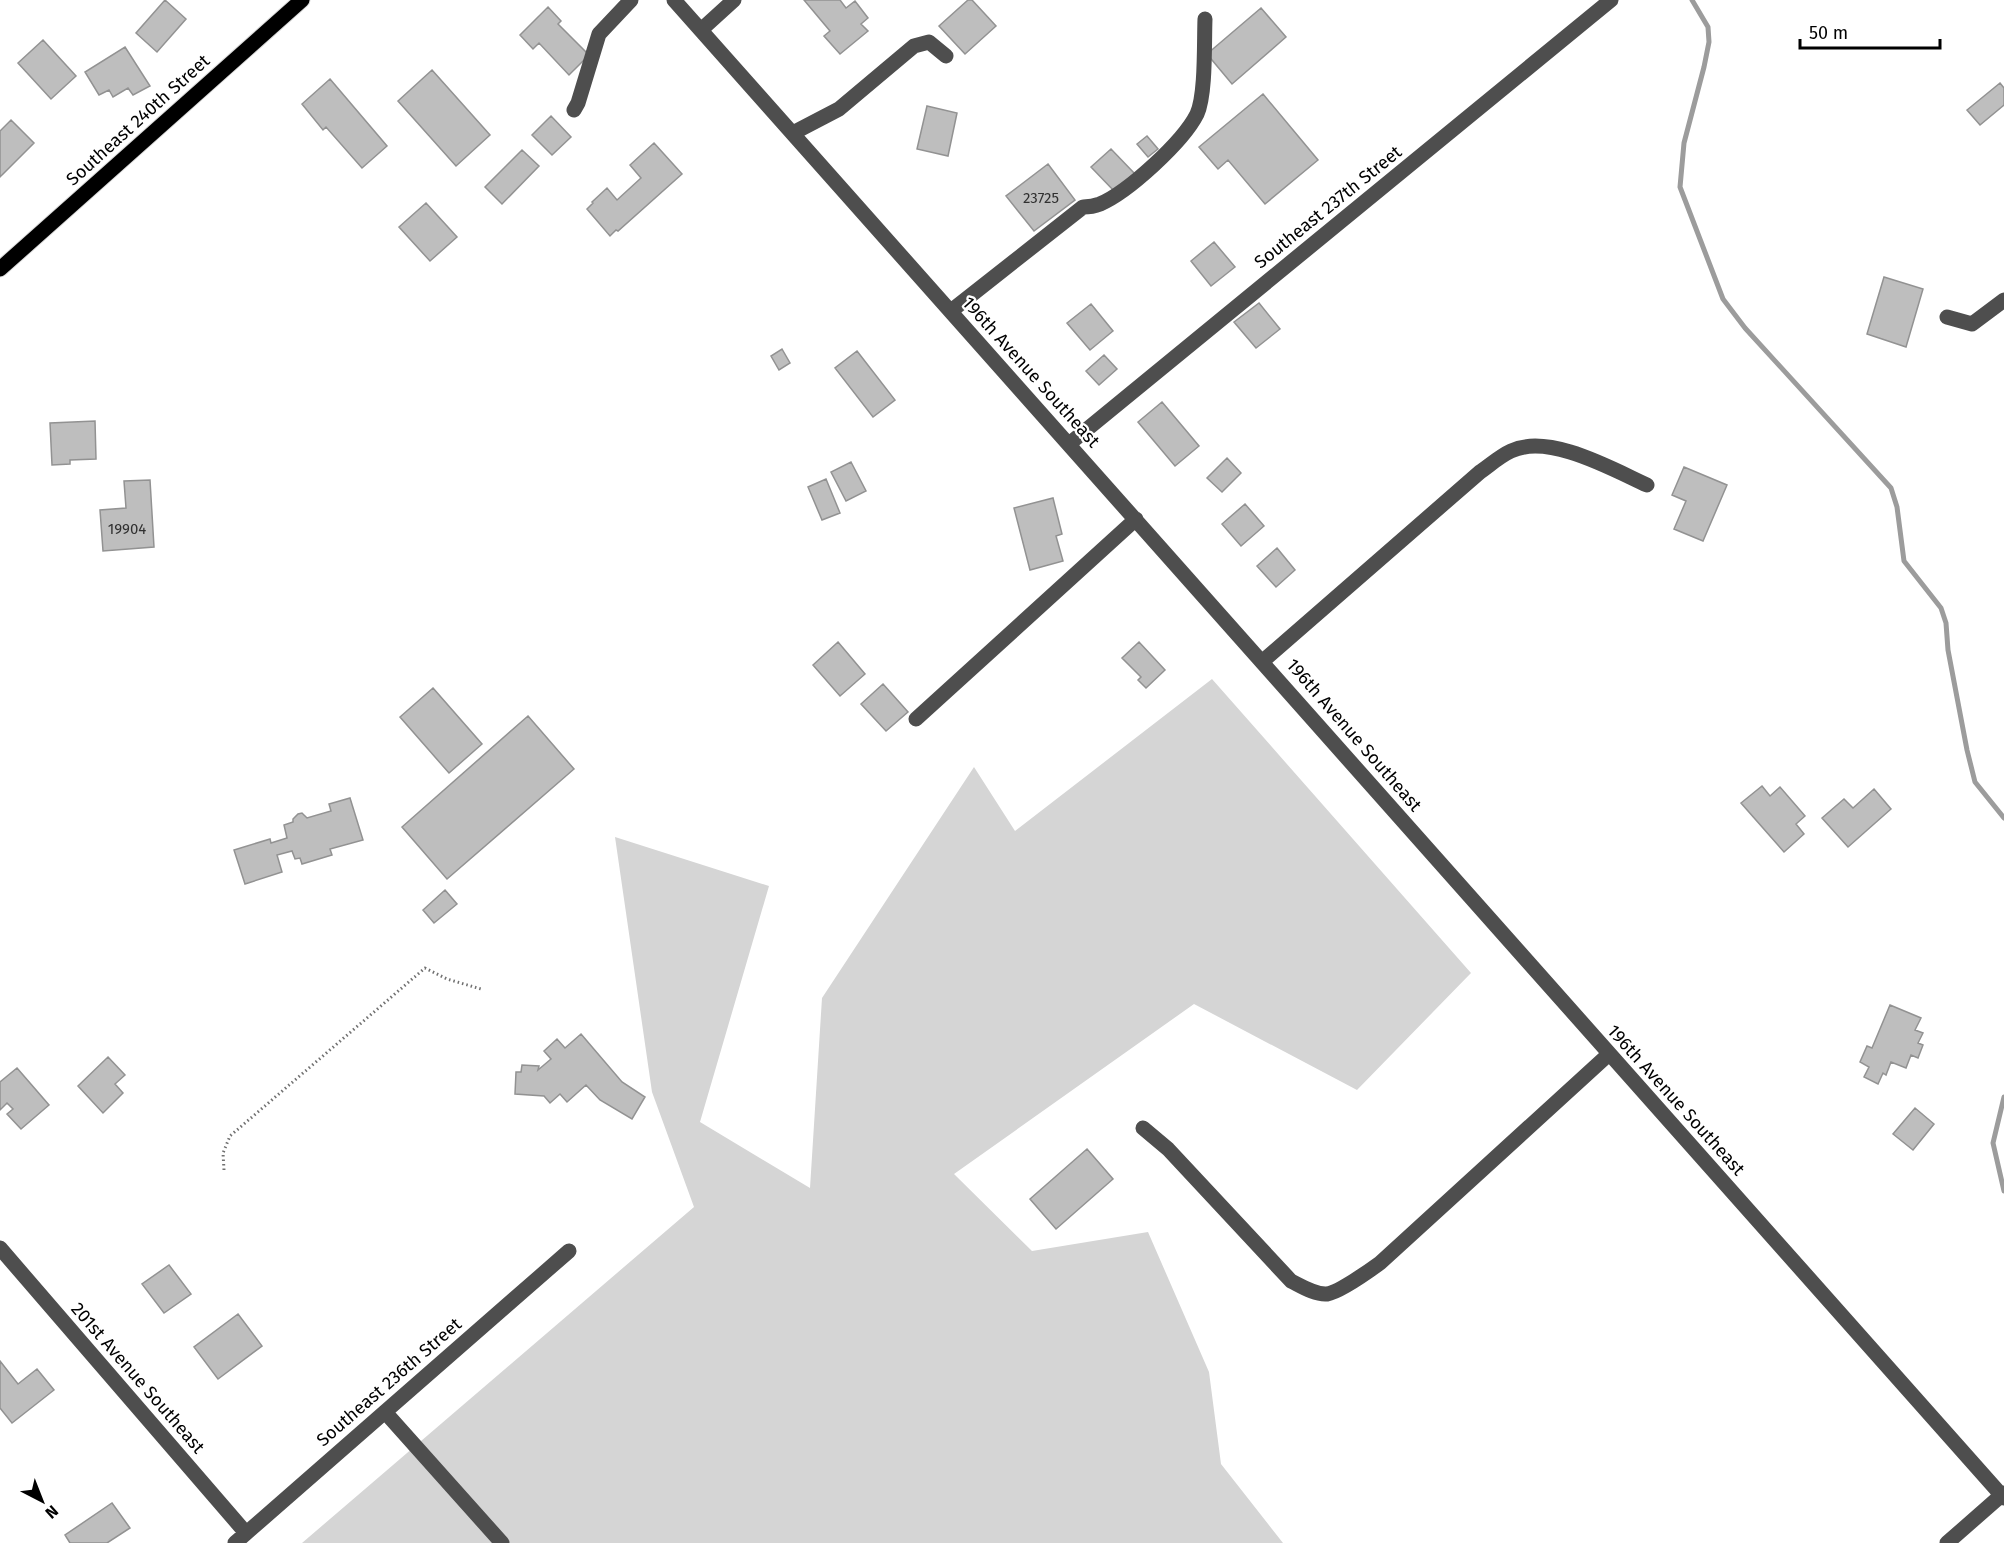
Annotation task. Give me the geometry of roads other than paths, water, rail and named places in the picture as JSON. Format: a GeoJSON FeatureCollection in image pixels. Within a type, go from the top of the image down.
{"type":"FeatureCollection","features":[{"type":"Feature","properties":{"kind":"main road","name":"Southeast 240th Street"},"geometry":{"type":"LineString","coordinates":[[0,269],[302,0]]}},
{"type":"Feature","properties":{"kind":"street"},"geometry":{"type":"LineString","coordinates":[[574,110],[599,34],[632,0]]}},
{"type":"Feature","properties":{"kind":"street","name":"196th Avenue Southeast"},"geometry":{"type":"LineString","coordinates":[[674,0],[2003,1495]]}},
{"type":"Feature","properties":{"kind":"street"},"geometry":{"type":"LineString","coordinates":[[700,30],[734,0]]}},
{"type":"Feature","properties":{"kind":"street","name":"Southeast 237th Street"},"geometry":{"type":"LineString","coordinates":[[1069,444],[1611,0]]}},
{"type":"Feature","properties":{"kind":"street"},"geometry":{"type":"LineString","coordinates":[[951,311],[1083,207],[1098,205],[1116,196],[1169,152],[1197,114],[1203,82],[1205,19]]}},
{"type":"Feature","properties":{"kind":"street"},"geometry":{"type":"LineString","coordinates":[[793,134],[839,109],[914,46],[929,42],[946,56]]}},
{"type":"Feature","properties":{"kind":"street"},"geometry":{"type":"LineString","coordinates":[[1947,317],[1972,324],[2004,300]]}},
{"type":"Feature","properties":{"kind":"street"},"geometry":{"type":"LineString","coordinates":[[1263,662],[1480,472],[1512,450],[1542,447],[1578,453],[1647,485]]}},
{"type":"Feature","properties":{"kind":"street"},"geometry":{"type":"LineString","coordinates":[[916,719],[1136,519]]}},
{"type":"Feature","properties":{"kind":"street"},"geometry":{"type":"LineString","coordinates":[[1143,1128],[1168,1149],[1291,1281],[1308,1290],[1327,1294],[1380,1263],[1609,1054]]}},
{"type":"Feature","properties":{"kind":"street","name":"201st Avenue Southeast"},"geometry":{"type":"LineString","coordinates":[[0,1248],[241,1538]]}},
{"type":"Feature","properties":{"kind":"street","name":"Southeast 236th Street"},"geometry":{"type":"LineString","coordinates":[[241,1538],[569,1251]]}},
{"type":"Feature","properties":{"kind":"street"},"geometry":{"type":"LineString","coordinates":[[386,1412],[502,1543]]}},
{"type":"Feature","properties":{"kind":"street"},"geometry":{"type":"LineString","coordinates":[[1947,1543],[2003,1495]]}},
{"type":"Feature","properties":{"kind":"waterway"},"geometry":{"type":"LineString","coordinates":[[1692,0],[1708,27],[1709,42],[1684,143],[1680,187],[1723,299],[1745,328],[1891,488],[1897,507],[1904,561],[1941,608],[1946,623],[1948,650],[1975,782],[2004,818]]}},
{"type":"Feature","properties":{"kind":"waterway"},"geometry":{"type":"LineString","coordinates":[[2004,1097],[1993,1143],[2004,1191]]}}]}
